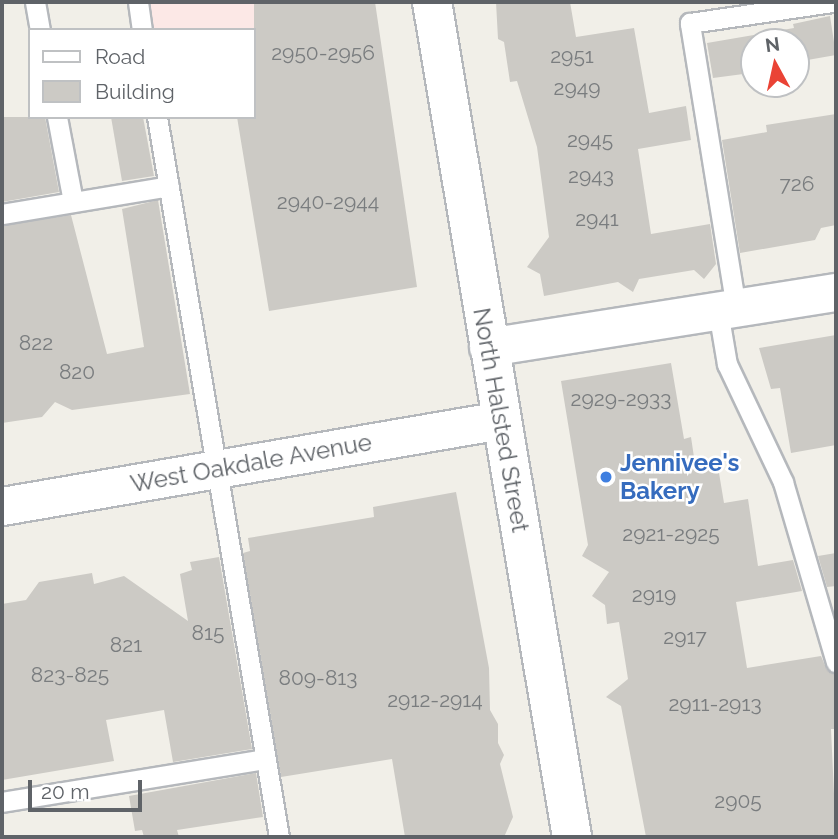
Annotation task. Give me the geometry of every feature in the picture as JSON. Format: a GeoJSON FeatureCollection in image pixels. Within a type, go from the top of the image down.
{"type":"FeatureCollection","features":[{"type":"Feature","properties":{"kind":"main road","name":"North Halsted Street"},"geometry":{"type":"LineString","coordinates":[[432,2],[572,837]]}},
{"type":"Feature","properties":{"kind":"street"},"geometry":{"type":"LineString","coordinates":[[488,347],[836,292]]}},
{"type":"Feature","properties":{"kind":"street","name":"West Oakdale Avenue"},"geometry":{"type":"LineString","coordinates":[[2,506],[501,420]]}},
{"type":"Feature","properties":{"kind":"lane"},"geometry":{"type":"LineString","coordinates":[[35,2],[40,28]]}},
{"type":"Feature","properties":{"kind":"lane"},"geometry":{"type":"LineString","coordinates":[[138,2],[142,28]]}},
{"type":"Feature","properties":{"kind":"lane"},"geometry":{"type":"LineString","coordinates":[[833,2],[690,23],[727,309],[727,364],[783,482],[836,662]]}},
{"type":"Feature","properties":{"kind":"lane"},"geometry":{"type":"LineString","coordinates":[[57,119],[73,202]]}},
{"type":"Feature","properties":{"kind":"lane"},"geometry":{"type":"LineString","coordinates":[[157,119],[279,837]]}},
{"type":"Feature","properties":{"kind":"lane"},"geometry":{"type":"LineString","coordinates":[[2,214],[169,186]]}},
{"type":"Feature","properties":{"kind":"lane"},"geometry":{"type":"LineString","coordinates":[[2,802],[265,759]]}},
{"type":"Feature","properties":{"kind":"shaded area"},"geometry":{"type":"Polygon","coordinates":[[[138,2],[255,2],[273,106],[256,109],[256,28],[142,28],[138,2]]]}},
{"type":"Feature","properties":{"kind":"building"},"geometry":{"type":"Polygon","coordinates":[[[254,2],[375,2],[417,287],[269,311],[237,119],[256,119],[254,2]]]}},
{"type":"Feature","properties":{"kind":"building"},"geometry":{"type":"Polygon","coordinates":[[[496,2],[570,2],[576,37],[634,28],[649,113],[686,106],[691,140],[638,149],[651,234],[710,224],[716,264],[704,279],[694,270],[639,279],[633,292],[618,282],[544,296],[540,274],[527,267],[549,237],[537,147],[517,81],[510,82],[504,42],[498,39],[496,2]]]}},
{"type":"Feature","properties":{"kind":"building"},"geometry":{"type":"Polygon","coordinates":[[[830,16],[836,55],[810,60],[810,28],[794,28],[793,24],[830,16]]]}},
{"type":"Feature","properties":{"kind":"building"},"geometry":{"type":"Polygon","coordinates":[[[740,37],[740,74],[713,78],[707,43],[740,37]]]}},
{"type":"Feature","properties":{"kind":"building"},"geometry":{"type":"Polygon","coordinates":[[[836,114],[836,225],[821,228],[815,240],[740,253],[722,140],[767,132],[766,125],[836,114]]]}},
{"type":"Feature","properties":{"kind":"building"},"geometry":{"type":"Polygon","coordinates":[[[2,117],[45,119],[59,192],[2,202],[2,117]]]}},
{"type":"Feature","properties":{"kind":"building"},"geometry":{"type":"Polygon","coordinates":[[[111,119],[143,119],[154,176],[122,181],[111,119]]]}},
{"type":"Feature","properties":{"kind":"building"},"geometry":{"type":"Polygon","coordinates":[[[158,200],[190,394],[72,410],[55,402],[42,417],[2,423],[2,226],[71,215],[107,354],[144,347],[122,209],[158,200]]]}},
{"type":"Feature","properties":{"kind":"building"},"geometry":{"type":"Polygon","coordinates":[[[836,335],[836,445],[791,453],[780,388],[771,389],[759,348],[836,335]]]}},
{"type":"Feature","properties":{"kind":"building"},"geometry":{"type":"Polygon","coordinates":[[[671,363],[684,439],[691,437],[695,464],[717,461],[724,503],[748,499],[758,566],[793,560],[802,591],[736,602],[747,668],[821,656],[827,670],[836,674],[836,729],[831,729],[836,837],[646,837],[621,706],[606,697],[628,679],[619,622],[607,624],[605,605],[592,596],[609,572],[582,556],[588,545],[561,381],[671,363]]]}},
{"type":"Feature","properties":{"kind":"building"},"geometry":{"type":"Polygon","coordinates":[[[456,492],[489,668],[490,710],[498,724],[498,743],[504,755],[500,764],[513,817],[504,837],[405,837],[392,759],[281,777],[243,553],[250,551],[248,538],[374,517],[373,507],[456,492]]]}},
{"type":"Feature","properties":{"kind":"building"},"geometry":{"type":"Polygon","coordinates":[[[836,553],[836,586],[827,587],[818,556],[836,553]]]}},
{"type":"Feature","properties":{"kind":"building"},"geometry":{"type":"Polygon","coordinates":[[[219,557],[252,749],[173,762],[164,710],[106,720],[114,761],[2,780],[2,604],[26,600],[39,582],[92,573],[94,584],[124,576],[188,621],[180,574],[192,570],[190,562],[219,557]]]}},
{"type":"Feature","properties":{"kind":"building"},"geometry":{"type":"Polygon","coordinates":[[[256,773],[263,817],[177,830],[179,837],[144,837],[142,830],[135,831],[129,796],[256,773]]]}},
{"type":"Feature","properties":{"kind":"place","name":"Jennivee's Bakery"},"geometry":{"type":"Point","coordinates":[606,477]}}]}
